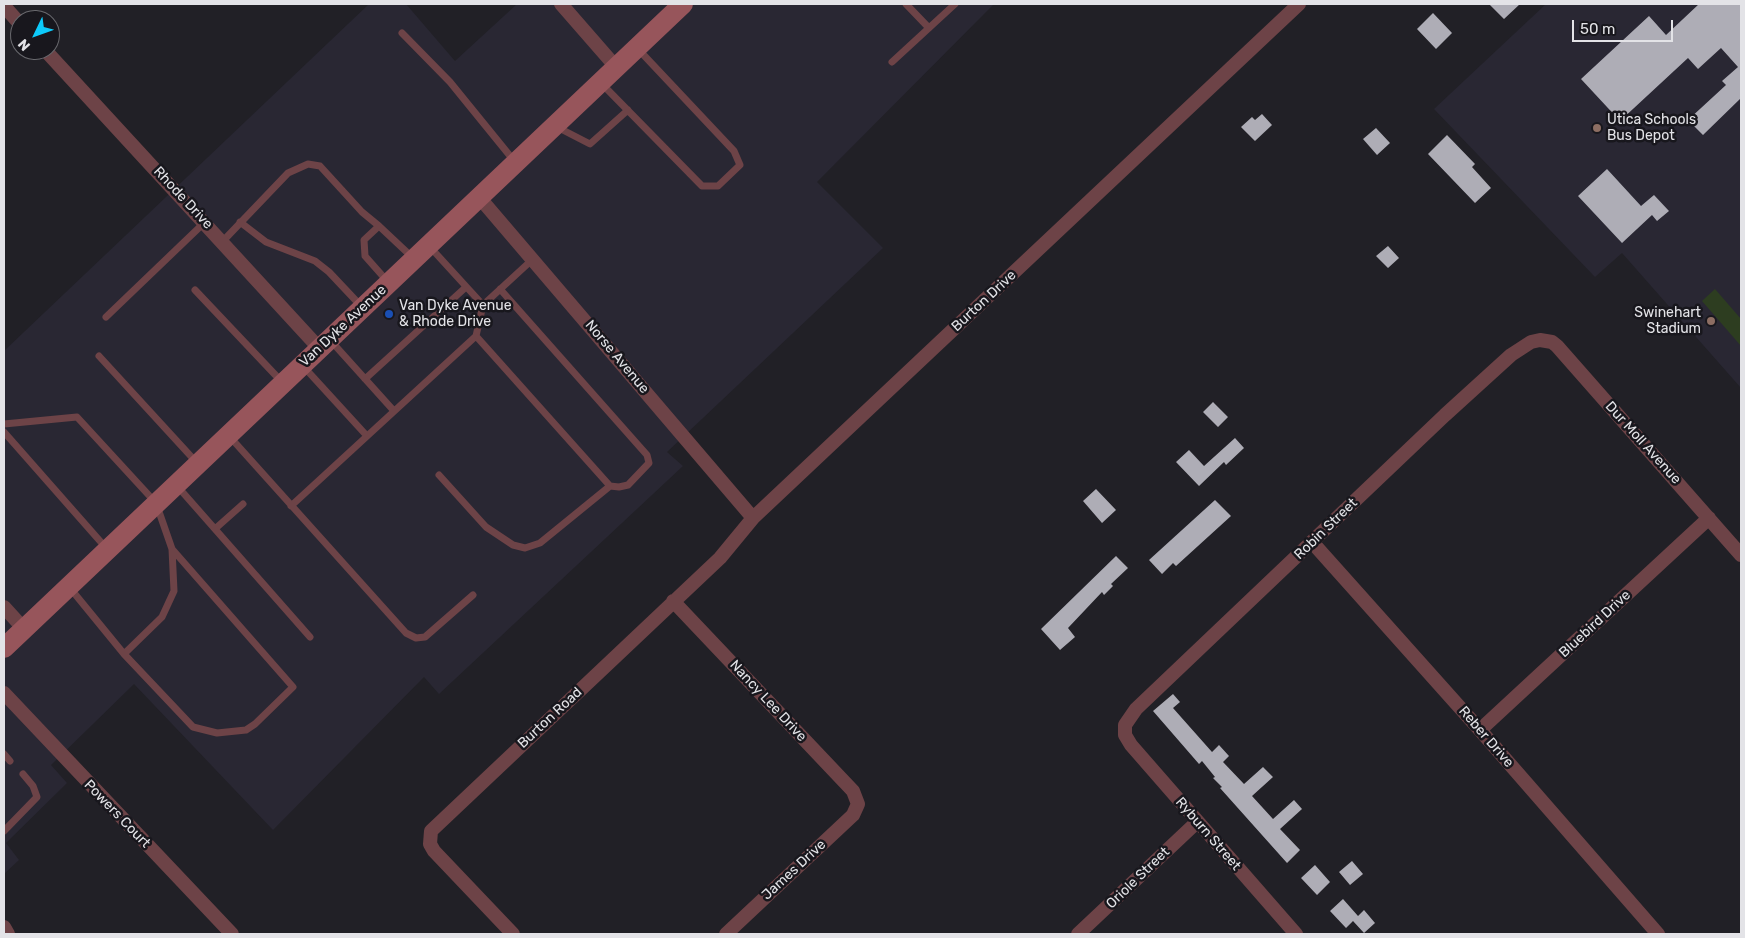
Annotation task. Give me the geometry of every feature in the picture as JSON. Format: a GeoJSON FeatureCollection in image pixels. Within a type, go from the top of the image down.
{"type":"FeatureCollection","features":[{"type":"Feature","properties":{"kind":"main road","name":"Van Dyke Avenue"},"geometry":{"type":"LineString","coordinates":[[4,648],[282,382],[683,4]]}},
{"type":"Feature","properties":{"kind":"street"},"geometry":{"type":"LineString","coordinates":[[561,4],[616,67]]}},
{"type":"Feature","properties":{"kind":"street","name":"Burton Drive"},"geometry":{"type":"LineString","coordinates":[[674,601],[720,558],[753,518],[1299,4]]}},
{"type":"Feature","properties":{"kind":"street","name":"Rhode Drive"},"geometry":{"type":"LineString","coordinates":[[54,60],[223,241],[324,343]]}},
{"type":"Feature","properties":{"kind":"street","name":"Norse Avenue"},"geometry":{"type":"LineString","coordinates":[[479,197],[534,258],[753,518]]}},
{"type":"Feature","properties":{"kind":"street","name":"Dur Moll Avenue"},"geometry":{"type":"LineString","coordinates":[[1540,340],[1552,342],[1556,346],[1741,555]]}},
{"type":"Feature","properties":{"kind":"street","name":"Robin Street"},"geometry":{"type":"LineString","coordinates":[[1124,730],[1127,720],[1136,709],[1444,415],[1511,355],[1531,342],[1540,340]]}},
{"type":"Feature","properties":{"kind":"street","name":"Bluebird Drive"},"geometry":{"type":"LineString","coordinates":[[1480,730],[1710,518]]}},
{"type":"Feature","properties":{"kind":"street","name":"Reber Drive"},"geometry":{"type":"LineString","coordinates":[[1312,542],[1480,730],[1658,934]]}},
{"type":"Feature","properties":{"kind":"street","name":"Nancy Lee Drive"},"geometry":{"type":"LineString","coordinates":[[674,601],[853,791],[858,804]]}},
{"type":"Feature","properties":{"kind":"street","name":"Burton Road"},"geometry":{"type":"LineString","coordinates":[[513,934],[434,851],[429,838],[435,827],[674,601]]}},
{"type":"Feature","properties":{"kind":"street"},"geometry":{"type":"LineString","coordinates":[[4,607],[24,629]]}},
{"type":"Feature","properties":{"kind":"street","name":"Powers Court"},"geometry":{"type":"LineString","coordinates":[[4,693],[232,934]]}},
{"type":"Feature","properties":{"kind":"street","name":"Ryburn Street"},"geometry":{"type":"LineString","coordinates":[[1124,730],[1131,745],[1296,934]]}},
{"type":"Feature","properties":{"kind":"street","name":"James Drive"},"geometry":{"type":"LineString","coordinates":[[726,934],[852,815],[858,804]]}},
{"type":"Feature","properties":{"kind":"street","name":"Oriole Street"},"geometry":{"type":"LineString","coordinates":[[1078,934],[1197,822]]}},
{"type":"Feature","properties":{"kind":"street"},"geometry":{"type":"LineString","coordinates":[[4,927],[8,934]]}},
{"type":"Feature","properties":{"kind":"lane"},"geometry":{"type":"LineString","coordinates":[[906,4],[929,28]]}},
{"type":"Feature","properties":{"kind":"lane"},"geometry":{"type":"LineString","coordinates":[[892,62],[955,4]]}},
{"type":"Feature","properties":{"kind":"lane"},"geometry":{"type":"LineString","coordinates":[[402,33],[450,82],[516,162]]}},
{"type":"Feature","properties":{"kind":"lane"},"geometry":{"type":"LineString","coordinates":[[600,82],[702,186],[718,186],[740,165],[734,151],[636,47]]}},
{"type":"Feature","properties":{"kind":"lane"},"geometry":{"type":"LineString","coordinates":[[555,125],[590,144],[628,110]]}},
{"type":"Feature","properties":{"kind":"lane"},"geometry":{"type":"LineString","coordinates":[[223,241],[288,173],[308,164],[320,166],[362,212],[388,235],[421,252],[466,287],[483,305]]}},
{"type":"Feature","properties":{"kind":"lane"},"geometry":{"type":"LineString","coordinates":[[106,317],[205,222]]}},
{"type":"Feature","properties":{"kind":"lane"},"geometry":{"type":"LineString","coordinates":[[240,222],[266,242],[315,262],[329,272],[362,308]]}},
{"type":"Feature","properties":{"kind":"lane"},"geometry":{"type":"LineString","coordinates":[[379,226],[364,240],[365,256],[389,283]]}},
{"type":"Feature","properties":{"kind":"lane"},"geometry":{"type":"LineString","coordinates":[[291,506],[476,336],[483,305],[534,258]]}},
{"type":"Feature","properties":{"kind":"lane"},"geometry":{"type":"LineString","coordinates":[[365,380],[466,287]]}},
{"type":"Feature","properties":{"kind":"lane"},"geometry":{"type":"LineString","coordinates":[[476,336],[610,486],[628,485],[649,463],[647,455],[500,289]]}},
{"type":"Feature","properties":{"kind":"lane"},"geometry":{"type":"LineString","coordinates":[[195,290],[282,382]]}},
{"type":"Feature","properties":{"kind":"lane"},"geometry":{"type":"LineString","coordinates":[[324,343],[365,380],[394,411]]}},
{"type":"Feature","properties":{"kind":"lane"},"geometry":{"type":"LineString","coordinates":[[99,356],[198,464]]}},
{"type":"Feature","properties":{"kind":"lane"},"geometry":{"type":"LineString","coordinates":[[302,364],[367,436]]}},
{"type":"Feature","properties":{"kind":"lane"},"geometry":{"type":"LineString","coordinates":[[4,424],[77,417],[156,503],[172,549],[174,591],[170,604],[162,617],[124,654]]}},
{"type":"Feature","properties":{"kind":"lane"},"geometry":{"type":"LineString","coordinates":[[4,432],[107,549]]}},
{"type":"Feature","properties":{"kind":"lane"},"geometry":{"type":"LineString","coordinates":[[228,435],[406,633],[416,638],[425,637],[473,595]]}},
{"type":"Feature","properties":{"kind":"lane"},"geometry":{"type":"LineString","coordinates":[[439,475],[486,527],[500,538],[524,548],[540,543],[610,486]]}},
{"type":"Feature","properties":{"kind":"lane"},"geometry":{"type":"LineString","coordinates":[[176,485],[216,528],[310,637]]}},
{"type":"Feature","properties":{"kind":"lane"},"geometry":{"type":"LineString","coordinates":[[216,528],[243,504]]}},
{"type":"Feature","properties":{"kind":"lane"},"geometry":{"type":"LineString","coordinates":[[68,586],[124,654],[193,727],[217,733],[246,730],[255,724],[293,687],[172,549]]}},
{"type":"Feature","properties":{"kind":"lane"},"geometry":{"type":"LineString","coordinates":[[4,754],[10,761]]}},
{"type":"Feature","properties":{"kind":"lane"},"geometry":{"type":"LineString","coordinates":[[4,831],[37,797],[33,786],[23,774]]}},
{"type":"Feature","properties":{"kind":"shaded area"},"geometry":{"type":"Polygon","coordinates":[[[369,4],[406,4],[455,61],[517,4],[994,4],[817,182],[883,248],[667,452],[683,466],[439,694],[424,677],[273,830],[134,684],[51,765],[67,783],[6,843],[19,860],[4,874],[4,351],[369,4]]]}},
{"type":"Feature","properties":{"kind":"shaded area","name":"Utica Schools Bus Depot"},"geometry":{"type":"Polygon","coordinates":[[[1546,4],[1741,4],[1741,388],[1622,253],[1595,277],[1434,109],[1546,4]]]}},
{"type":"Feature","properties":{"kind":"green space"},"geometry":{"type":"Polygon","coordinates":[[[1715,289],[1741,319],[1741,346],[1702,301],[1715,289]]]}},
{"type":"Feature","properties":{"kind":"building"},"geometry":{"type":"Polygon","coordinates":[[[1489,4],[1520,4],[1504,19],[1489,4]]]}},
{"type":"Feature","properties":{"kind":"building"},"geometry":{"type":"Polygon","coordinates":[[[1699,4],[1741,4],[1741,98],[1703,135],[1688,120],[1726,85],[1722,81],[1738,67],[1721,48],[1698,69],[1688,58],[1620,121],[1581,79],[1649,16],[1666,35],[1699,4]]]}},
{"type":"Feature","properties":{"kind":"building"},"geometry":{"type":"Polygon","coordinates":[[[1433,13],[1452,33],[1436,49],[1417,29],[1433,13]]]}},
{"type":"Feature","properties":{"kind":"building"},"geometry":{"type":"Polygon","coordinates":[[[1262,114],[1272,125],[1255,141],[1241,127],[1252,117],[1255,120],[1262,114]]]}},
{"type":"Feature","properties":{"kind":"building"},"geometry":{"type":"Polygon","coordinates":[[[1376,128],[1390,143],[1377,155],[1363,139],[1376,128]]]}},
{"type":"Feature","properties":{"kind":"building"},"geometry":{"type":"Polygon","coordinates":[[[1447,135],[1475,164],[1472,167],[1491,188],[1475,203],[1428,154],[1447,135]]]}},
{"type":"Feature","properties":{"kind":"building"},"geometry":{"type":"Polygon","coordinates":[[[1607,169],[1641,206],[1654,195],[1669,211],[1657,221],[1652,215],[1622,243],[1578,196],[1607,169]]]}},
{"type":"Feature","properties":{"kind":"building"},"geometry":{"type":"Polygon","coordinates":[[[1388,246],[1399,258],[1388,268],[1376,256],[1388,246]]]}},
{"type":"Feature","properties":{"kind":"building"},"geometry":{"type":"Polygon","coordinates":[[[1213,402],[1228,417],[1218,427],[1203,412],[1213,402]]]}},
{"type":"Feature","properties":{"kind":"building"},"geometry":{"type":"Polygon","coordinates":[[[1235,438],[1244,448],[1226,465],[1224,462],[1199,486],[1176,462],[1189,450],[1204,466],[1235,438]]]}},
{"type":"Feature","properties":{"kind":"building"},"geometry":{"type":"Polygon","coordinates":[[[1096,489],[1116,510],[1102,523],[1083,501],[1096,489]]]}},
{"type":"Feature","properties":{"kind":"building"},"geometry":{"type":"Polygon","coordinates":[[[1215,500],[1231,516],[1176,566],[1173,563],[1162,574],[1149,560],[1215,500]]]}},
{"type":"Feature","properties":{"kind":"building"},"geometry":{"type":"Polygon","coordinates":[[[1116,556],[1128,568],[1111,584],[1113,586],[1104,595],[1102,592],[1068,628],[1075,637],[1060,650],[1041,629],[1116,556]]]}},
{"type":"Feature","properties":{"kind":"building"},"geometry":{"type":"Polygon","coordinates":[[[1173,694],[1180,702],[1173,708],[1212,752],[1219,745],[1229,756],[1223,762],[1244,784],[1263,767],[1273,777],[1252,796],[1273,819],[1294,800],[1302,809],[1280,829],[1300,850],[1287,863],[1220,788],[1222,787],[1213,778],[1215,777],[1202,761],[1199,764],[1153,711],[1173,694]]]}},
{"type":"Feature","properties":{"kind":"building"},"geometry":{"type":"Polygon","coordinates":[[[1352,861],[1363,874],[1350,885],[1339,872],[1352,861]]]}},
{"type":"Feature","properties":{"kind":"building"},"geometry":{"type":"Polygon","coordinates":[[[1315,865],[1330,882],[1317,895],[1301,878],[1315,865]]]}},
{"type":"Feature","properties":{"kind":"building"},"geometry":{"type":"Polygon","coordinates":[[[1343,899],[1358,916],[1364,910],[1375,923],[1364,933],[1353,921],[1346,928],[1330,911],[1343,899]]]}},
{"type":"Feature","properties":{"kind":"place","name":"Utica Schools Bus Depot"},"geometry":{"type":"Point","coordinates":[1597,128]}},
{"type":"Feature","properties":{"kind":"place","name":"Van Dyke Avenue & Rhode Drive"},"geometry":{"type":"Point","coordinates":[389,314]}},
{"type":"Feature","properties":{"kind":"place","name":"Swinehart Stadium"},"geometry":{"type":"Point","coordinates":[1711,321]}}]}
